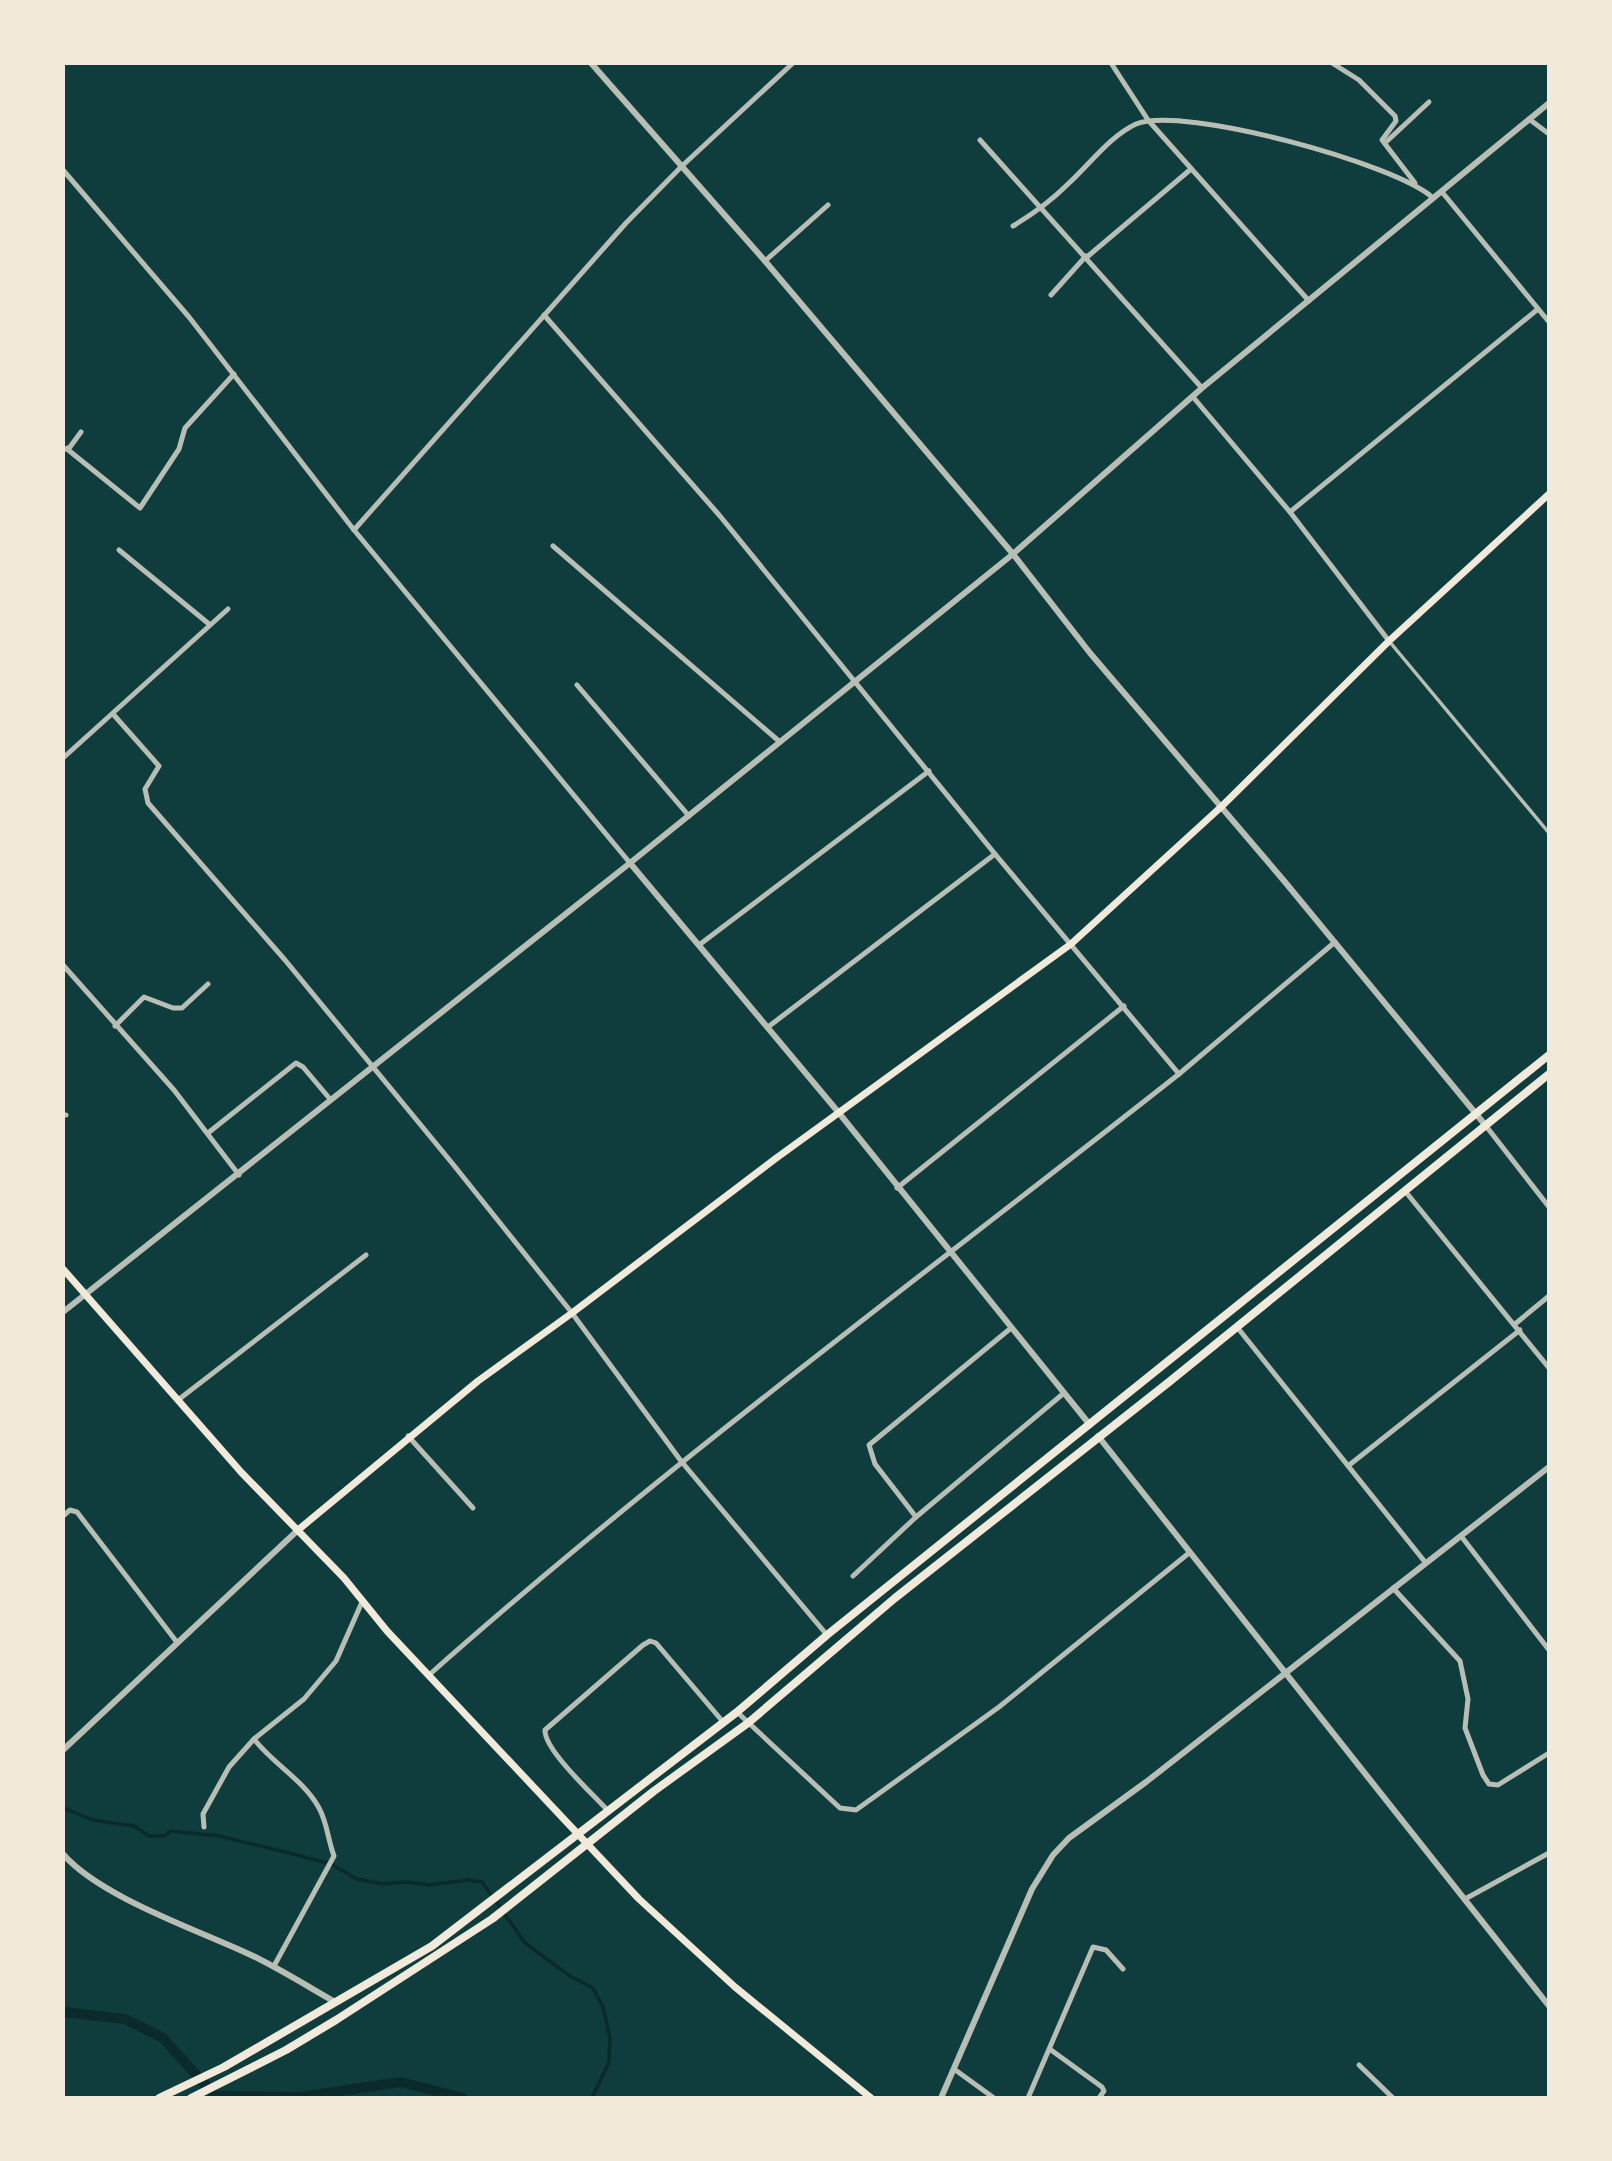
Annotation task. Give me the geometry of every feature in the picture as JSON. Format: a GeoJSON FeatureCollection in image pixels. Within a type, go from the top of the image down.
{"type":"FeatureCollection","features":[{"type":"Feature","properties":{"kind":"main road"},"geometry":{"type":"LineString","coordinates":[[298,1530],[408,1436],[478,1381],[1072,944],[1221,807],[1389,641],[1549,494]]}},
{"type":"Feature","properties":{"kind":"main road"},"geometry":{"type":"LineString","coordinates":[[159,2098],[224,2067],[432,1946],[724,1723],[827,1635],[1549,1055]]}},
{"type":"Feature","properties":{"kind":"main road"},"geometry":{"type":"LineString","coordinates":[[191,2098],[337,2020],[492,1919],[654,1791],[748,1723],[788,1686],[935,1566],[1237,1328],[1549,1074]]}},
{"type":"Feature","properties":{"kind":"main road"},"geometry":{"type":"LineString","coordinates":[[1314,1246],[1321,1257]]}},
{"type":"Feature","properties":{"kind":"main road"},"geometry":{"type":"LineString","coordinates":[[63,1269],[241,1472],[345,1578],[362,1602],[639,1899],[734,1987],[871,2098]]}},
{"type":"Feature","properties":{"kind":"main road"},"geometry":{"type":"LineString","coordinates":[[928,1555],[935,1566]]}},
{"type":"Feature","properties":{"kind":"street"},"geometry":{"type":"LineString","coordinates":[[591,63],[765,261],[1013,554],[1090,653],[1478,1114],[1549,1207]]}},
{"type":"Feature","properties":{"kind":"street"},"geometry":{"type":"LineString","coordinates":[[354,530],[544,315],[682,166],[793,63]]}},
{"type":"Feature","properties":{"kind":"street"},"geometry":{"type":"LineString","coordinates":[[1111,63],[1148,120],[1309,301]]}},
{"type":"Feature","properties":{"kind":"street"},"geometry":{"type":"LineString","coordinates":[[1332,63],[1359,80],[1395,116],[1396,121],[1382,137],[1417,186]]}},
{"type":"Feature","properties":{"kind":"street"},"geometry":{"type":"LineString","coordinates":[[1385,143],[1429,102]]}},
{"type":"Feature","properties":{"kind":"street"},"geometry":{"type":"LineString","coordinates":[[63,1312],[239,1175],[330,1099],[855,683],[1013,554],[1202,388],[1549,103]]}},
{"type":"Feature","properties":{"kind":"street"},"geometry":{"type":"LineString","coordinates":[[1529,119],[1549,134]]}},
{"type":"Feature","properties":{"kind":"street"},"geometry":{"type":"LineString","coordinates":[[1013,226],[1041,209],[1120,134],[1148,120],[1225,128],[1335,153],[1363,162],[1437,195],[1549,323]]}},
{"type":"Feature","properties":{"kind":"street"},"geometry":{"type":"LineString","coordinates":[[980,139],[1202,388]]}},
{"type":"Feature","properties":{"kind":"street"},"geometry":{"type":"LineString","coordinates":[[1051,295],[1086,256],[1191,169]]}},
{"type":"Feature","properties":{"kind":"street"},"geometry":{"type":"LineString","coordinates":[[63,170],[234,374],[354,530],[839,1113],[1090,1425]]}},
{"type":"Feature","properties":{"kind":"street"},"geometry":{"type":"LineString","coordinates":[[765,261],[828,205]]}},
{"type":"Feature","properties":{"kind":"street"},"geometry":{"type":"LineString","coordinates":[[1290,512],[1538,309]]}},
{"type":"Feature","properties":{"kind":"street"},"geometry":{"type":"LineString","coordinates":[[544,315],[720,516],[995,854],[1179,1074]]}},
{"type":"Feature","properties":{"kind":"street"},"geometry":{"type":"LineString","coordinates":[[81,432],[65,450],[140,508],[179,449],[185,428],[234,374]]}},
{"type":"Feature","properties":{"kind":"street"},"geometry":{"type":"LineString","coordinates":[[1193,397],[1290,512],[1389,641],[1549,833]]}},
{"type":"Feature","properties":{"kind":"street"},"geometry":{"type":"LineString","coordinates":[[553,546],[780,742]]}},
{"type":"Feature","properties":{"kind":"street"},"geometry":{"type":"LineString","coordinates":[[120,550],[209,624]]}},
{"type":"Feature","properties":{"kind":"street"},"geometry":{"type":"LineString","coordinates":[[63,758],[113,715],[209,624],[228,610]]}},
{"type":"Feature","properties":{"kind":"street"},"geometry":{"type":"LineString","coordinates":[[578,685],[689,816]]}},
{"type":"Feature","properties":{"kind":"street"},"geometry":{"type":"LineString","coordinates":[[113,715],[159,766],[145,789],[148,803],[285,960],[372,1066],[572,1313],[681,1461],[827,1635]]}},
{"type":"Feature","properties":{"kind":"street"},"geometry":{"type":"LineString","coordinates":[[699,945],[929,771]]}},
{"type":"Feature","properties":{"kind":"street"},"geometry":{"type":"LineString","coordinates":[[768,1027],[995,854]]}},
{"type":"Feature","properties":{"kind":"street"},"geometry":{"type":"LineString","coordinates":[[429,1675],[544,1573],[681,1461],[807,1361],[951,1254],[1179,1074],[1335,942]]}},
{"type":"Feature","properties":{"kind":"street"},"geometry":{"type":"LineString","coordinates":[[63,965],[160,1073],[239,1175]]}},
{"type":"Feature","properties":{"kind":"street"},"geometry":{"type":"LineString","coordinates":[[115,1026],[144,997],[173,1008],[182,1008],[208,984]]}},
{"type":"Feature","properties":{"kind":"street"},"geometry":{"type":"LineString","coordinates":[[897,1188],[1124,1006]]}},
{"type":"Feature","properties":{"kind":"street"},"geometry":{"type":"LineString","coordinates":[[208,1133],[296,1063],[303,1067],[330,1099]]}},
{"type":"Feature","properties":{"kind":"street"},"geometry":{"type":"LineString","coordinates":[[1405,1191],[1549,1368]]}},
{"type":"Feature","properties":{"kind":"street"},"geometry":{"type":"LineString","coordinates":[[178,1400],[366,1255]]}},
{"type":"Feature","properties":{"kind":"street"},"geometry":{"type":"LineString","coordinates":[[1515,1324],[1549,1296]]}},
{"type":"Feature","properties":{"kind":"street"},"geometry":{"type":"LineString","coordinates":[[916,1517],[874,1464],[869,1445],[1011,1328]]}},
{"type":"Feature","properties":{"kind":"street"},"geometry":{"type":"LineString","coordinates":[[1237,1328],[1425,1562]]}},
{"type":"Feature","properties":{"kind":"street"},"geometry":{"type":"LineString","coordinates":[[1348,1466],[1520,1330]]}},
{"type":"Feature","properties":{"kind":"street"},"geometry":{"type":"LineString","coordinates":[[853,1576],[916,1517],[1064,1393]]}},
{"type":"Feature","properties":{"kind":"street"},"geometry":{"type":"LineString","coordinates":[[408,1436],[473,1508]]}},
{"type":"Feature","properties":{"kind":"street"},"geometry":{"type":"LineString","coordinates":[[1098,1436],[1549,2006]]}},
{"type":"Feature","properties":{"kind":"street"},"geometry":{"type":"LineString","coordinates":[[941,2098],[1032,1889],[1053,1855],[1069,1838],[1109,1810],[1549,1467]]}},
{"type":"Feature","properties":{"kind":"street"},"geometry":{"type":"LineString","coordinates":[[63,1516],[70,1510],[77,1512],[176,1641]]}},
{"type":"Feature","properties":{"kind":"street"},"geometry":{"type":"LineString","coordinates":[[63,1749],[298,1530]]}},
{"type":"Feature","properties":{"kind":"street"},"geometry":{"type":"LineString","coordinates":[[1461,1536],[1549,1650]]}},
{"type":"Feature","properties":{"kind":"street"},"geometry":{"type":"LineString","coordinates":[[737,1712],[840,1808],[856,1810],[999,1707],[1189,1553]]}},
{"type":"Feature","properties":{"kind":"street"},"geometry":{"type":"LineString","coordinates":[[1393,1588],[1461,1663],[1468,1699],[1464,1724],[1489,1784],[1496,1786],[1549,1754]]}},
{"type":"Feature","properties":{"kind":"street"},"geometry":{"type":"LineString","coordinates":[[204,1827],[203,1814],[219,1782],[235,1759],[254,1739],[304,1699],[336,1661],[362,1602]]}},
{"type":"Feature","properties":{"kind":"street"},"geometry":{"type":"LineString","coordinates":[[608,1811],[565,1765],[546,1737],[545,1730],[643,1645],[651,1641],[656,1643],[724,1723]]}},
{"type":"Feature","properties":{"kind":"street"},"geometry":{"type":"LineString","coordinates":[[254,1739],[269,1758],[316,1803],[324,1818],[331,1863],[274,1966]]}},
{"type":"Feature","properties":{"kind":"street"},"geometry":{"type":"LineString","coordinates":[[1465,1899],[1549,1853]]}},
{"type":"Feature","properties":{"kind":"street"},"geometry":{"type":"LineString","coordinates":[[63,1854],[81,1871],[129,1898],[274,1966],[335,2002]]}},
{"type":"Feature","properties":{"kind":"street"},"geometry":{"type":"LineString","coordinates":[[1028,2098],[1051,2050],[1093,1947],[1106,1950],[1124,1969]]}},
{"type":"Feature","properties":{"kind":"street"},"geometry":{"type":"LineString","coordinates":[[1051,2050],[1102,2087],[1104,2091],[1099,2098]]}},
{"type":"Feature","properties":{"kind":"street"},"geometry":{"type":"LineString","coordinates":[[1359,2065],[1385,2095],[1393,2098]]}},
{"type":"Feature","properties":{"kind":"street"},"geometry":{"type":"LineString","coordinates":[[954,2069],[994,2098]]}},
{"type":"Feature","properties":{"kind":"waterway"},"geometry":{"type":"LineString","coordinates":[[63,1808],[93,1820],[134,1826],[149,1836],[165,1836],[170,1831],[219,1836],[331,1864],[357,1879],[383,1884],[405,1882],[429,1885],[468,1880],[482,1882],[525,1943],[570,1976],[593,1988],[603,2007],[610,2038],[609,2062],[592,2098]]}},
{"type":"Feature","properties":{"kind":"waterway"},"geometry":{"type":"LineString","coordinates":[[63,2012],[125,2019],[163,2038],[215,2096],[300,2097],[401,2082],[463,2098]]}},
{"type":"Feature","properties":{"kind":"waterway"},"geometry":{"type":"LineString","coordinates":[[327,2093],[327,2098]]}}]}
